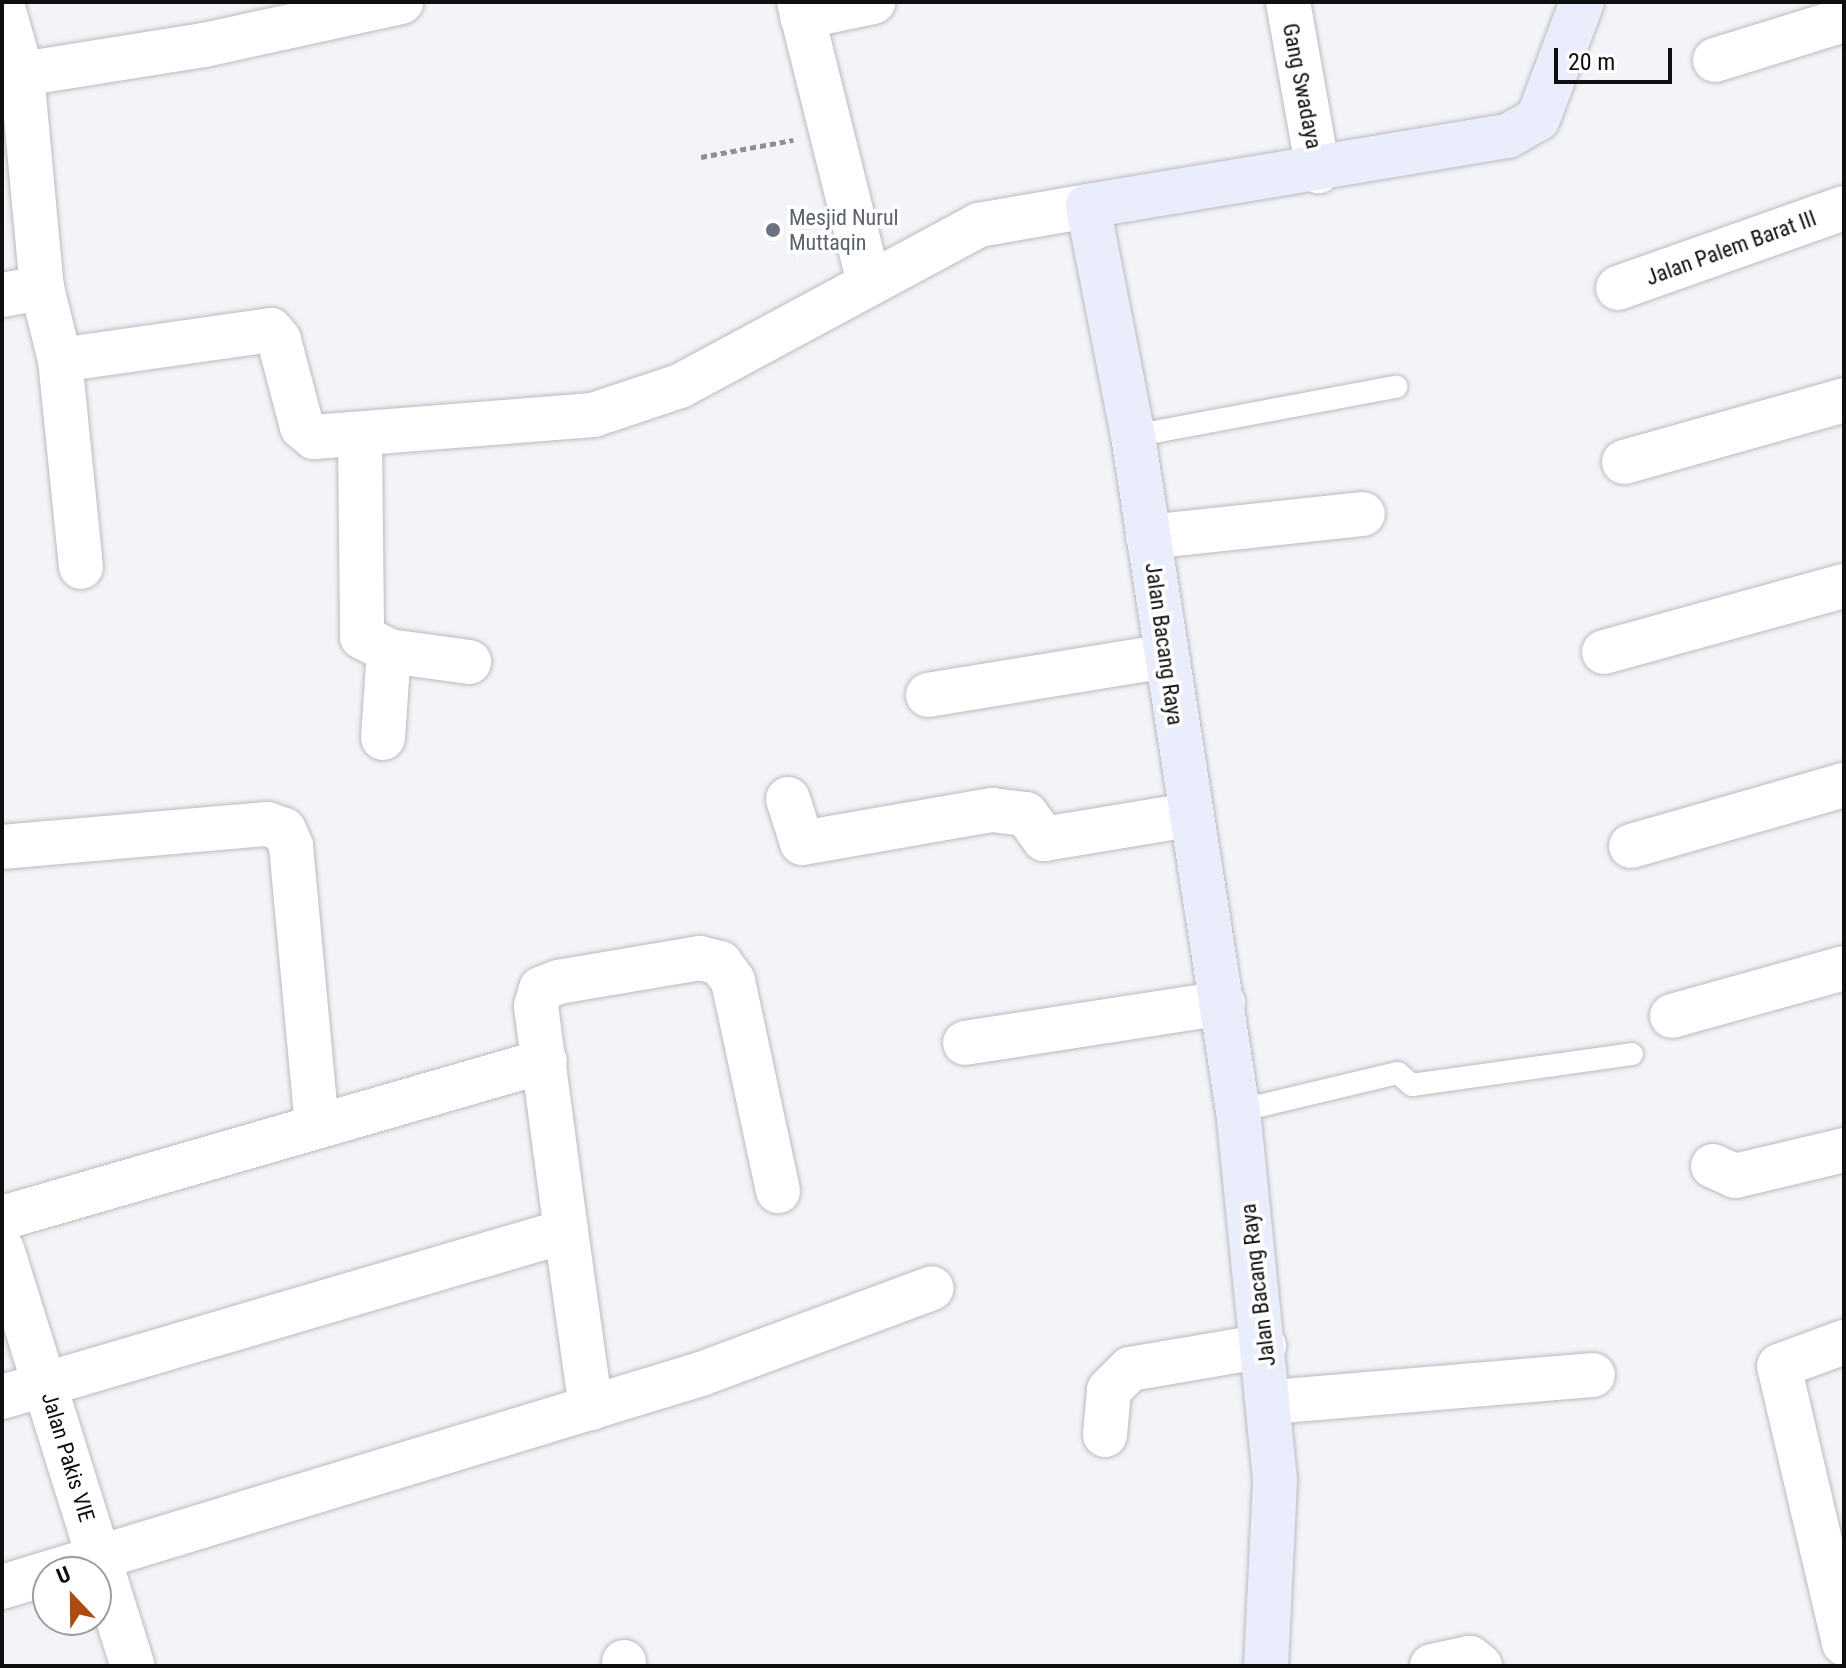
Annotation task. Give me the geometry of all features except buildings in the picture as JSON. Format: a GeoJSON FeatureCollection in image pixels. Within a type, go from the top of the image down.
{"type":"FeatureCollection","features":[{"type":"Feature","properties":{"kind":"street"},"geometry":{"type":"LineString","coordinates":[[869,283],[829,133],[801,10],[873,2]]}},
{"type":"Feature","properties":{"kind":"street","name":"Gang Swadaya"},"geometry":{"type":"LineString","coordinates":[[1288,2],[1318,171]]}},
{"type":"Feature","properties":{"kind":"street"},"geometry":{"type":"LineString","coordinates":[[60,360],[271,330],[279,340],[303,431],[314,437],[360,437],[476,421],[593,415],[641,402],[680,386],[979,225],[1318,171],[1508,136],[1538,119],[1582,2]]}},
{"type":"Feature","properties":{"kind":"street"},"geometry":{"type":"LineString","coordinates":[[2,4],[22,74],[22,291],[60,360],[81,567]]}},
{"type":"Feature","properties":{"kind":"street"},"geometry":{"type":"LineString","coordinates":[[22,74],[204,45],[386,4]]}},
{"type":"Feature","properties":{"kind":"street"},"geometry":{"type":"LineString","coordinates":[[1715,60],[1844,20]]}},
{"type":"Feature","properties":{"kind":"street","name":"Jalan Bacang Raya"},"geometry":{"type":"LineString","coordinates":[[1088,206],[1133,436],[1189,815],[1223,1003],[1238,1111],[1271,1402],[1274,1573],[1266,1666]]}},
{"type":"Feature","properties":{"kind":"street","name":"Jalan Palem Barat III"},"geometry":{"type":"LineString","coordinates":[[1618,288],[1844,208]]}},
{"type":"Feature","properties":{"kind":"street"},"geometry":{"type":"LineString","coordinates":[[1624,462],[1844,400]]}},
{"type":"Feature","properties":{"kind":"street"},"geometry":{"type":"LineString","coordinates":[[360,437],[359,629],[362,637],[389,651],[469,662]]}},
{"type":"Feature","properties":{"kind":"street"},"geometry":{"type":"LineString","coordinates":[[1148,537],[1363,514]]}},
{"type":"Feature","properties":{"kind":"street"},"geometry":{"type":"LineString","coordinates":[[1604,652],[1844,586]]}},
{"type":"Feature","properties":{"kind":"street"},"geometry":{"type":"LineString","coordinates":[[383,738],[389,651]]}},
{"type":"Feature","properties":{"kind":"street"},"geometry":{"type":"LineString","coordinates":[[928,695],[1167,656]]}},
{"type":"Feature","properties":{"kind":"street"},"geometry":{"type":"LineString","coordinates":[[1631,846],[1844,785]]}},
{"type":"Feature","properties":{"kind":"street"},"geometry":{"type":"LineString","coordinates":[[788,799],[802,843],[992,810],[1026,814],[1044,839],[1189,815]]}},
{"type":"Feature","properties":{"kind":"street"},"geometry":{"type":"LineString","coordinates":[[2,847],[267,824],[284,830],[291,846],[317,1125]]}},
{"type":"Feature","properties":{"kind":"street"},"geometry":{"type":"LineString","coordinates":[[591,1408],[536,1006],[541,989],[700,958],[720,963],[733,981],[778,1191]]}},
{"type":"Feature","properties":{"kind":"street"},"geometry":{"type":"LineString","coordinates":[[1672,1016],[1844,968]]}},
{"type":"Feature","properties":{"kind":"street"},"geometry":{"type":"LineString","coordinates":[[965,1043],[1223,1003]]}},
{"type":"Feature","properties":{"kind":"street"},"geometry":{"type":"LineString","coordinates":[[2,1218],[545,1061]]}},
{"type":"Feature","properties":{"kind":"street"},"geometry":{"type":"LineString","coordinates":[[1713,1166],[1735,1176],[1844,1150]]}},
{"type":"Feature","properties":{"kind":"street"},"geometry":{"type":"LineString","coordinates":[[2,1397],[566,1231]]}},
{"type":"Feature","properties":{"kind":"street","name":"Jalan Pakis VIE"},"geometry":{"type":"LineString","coordinates":[[2,1249],[97,1556]]}},
{"type":"Feature","properties":{"kind":"street"},"geometry":{"type":"LineString","coordinates":[[105,1556],[701,1374],[932,1288]]}},
{"type":"Feature","properties":{"kind":"street"},"geometry":{"type":"LineString","coordinates":[[1844,1342],[1785,1361],[1779,1376],[1834,1540],[1844,1643]]}},
{"type":"Feature","properties":{"kind":"street"},"geometry":{"type":"LineString","coordinates":[[1105,1435],[1109,1390],[1130,1369],[1264,1346]]}},
{"type":"Feature","properties":{"kind":"street"},"geometry":{"type":"LineString","coordinates":[[1271,1402],[1593,1375]]}},
{"type":"Feature","properties":{"kind":"street"},"geometry":{"type":"LineString","coordinates":[[2,1587],[32,1578]]}},
{"type":"Feature","properties":{"kind":"street","name":"Jalan Pakis VIE"},"geometry":{"type":"LineString","coordinates":[[112,1601],[133,1666]]}},
{"type":"Feature","properties":{"kind":"street"},"geometry":{"type":"LineString","coordinates":[[1432,1666],[1470,1658],[1480,1666]]}},
{"type":"Feature","properties":{"kind":"lane"},"geometry":{"type":"LineString","coordinates":[[1133,436],[1396,387]]}},
{"type":"Feature","properties":{"kind":"lane"},"geometry":{"type":"LineString","coordinates":[[1238,1111],[1398,1073],[1412,1085],[1632,1054]]}},
{"type":"Feature","properties":{"kind":"path"},"geometry":{"type":"LineString","coordinates":[[701,157],[829,133]]}},
{"type":"Feature","properties":{"kind":"place","name":"Mesjid Nurul Muttaqin"},"geometry":{"type":"Point","coordinates":[773,230]}}]}
